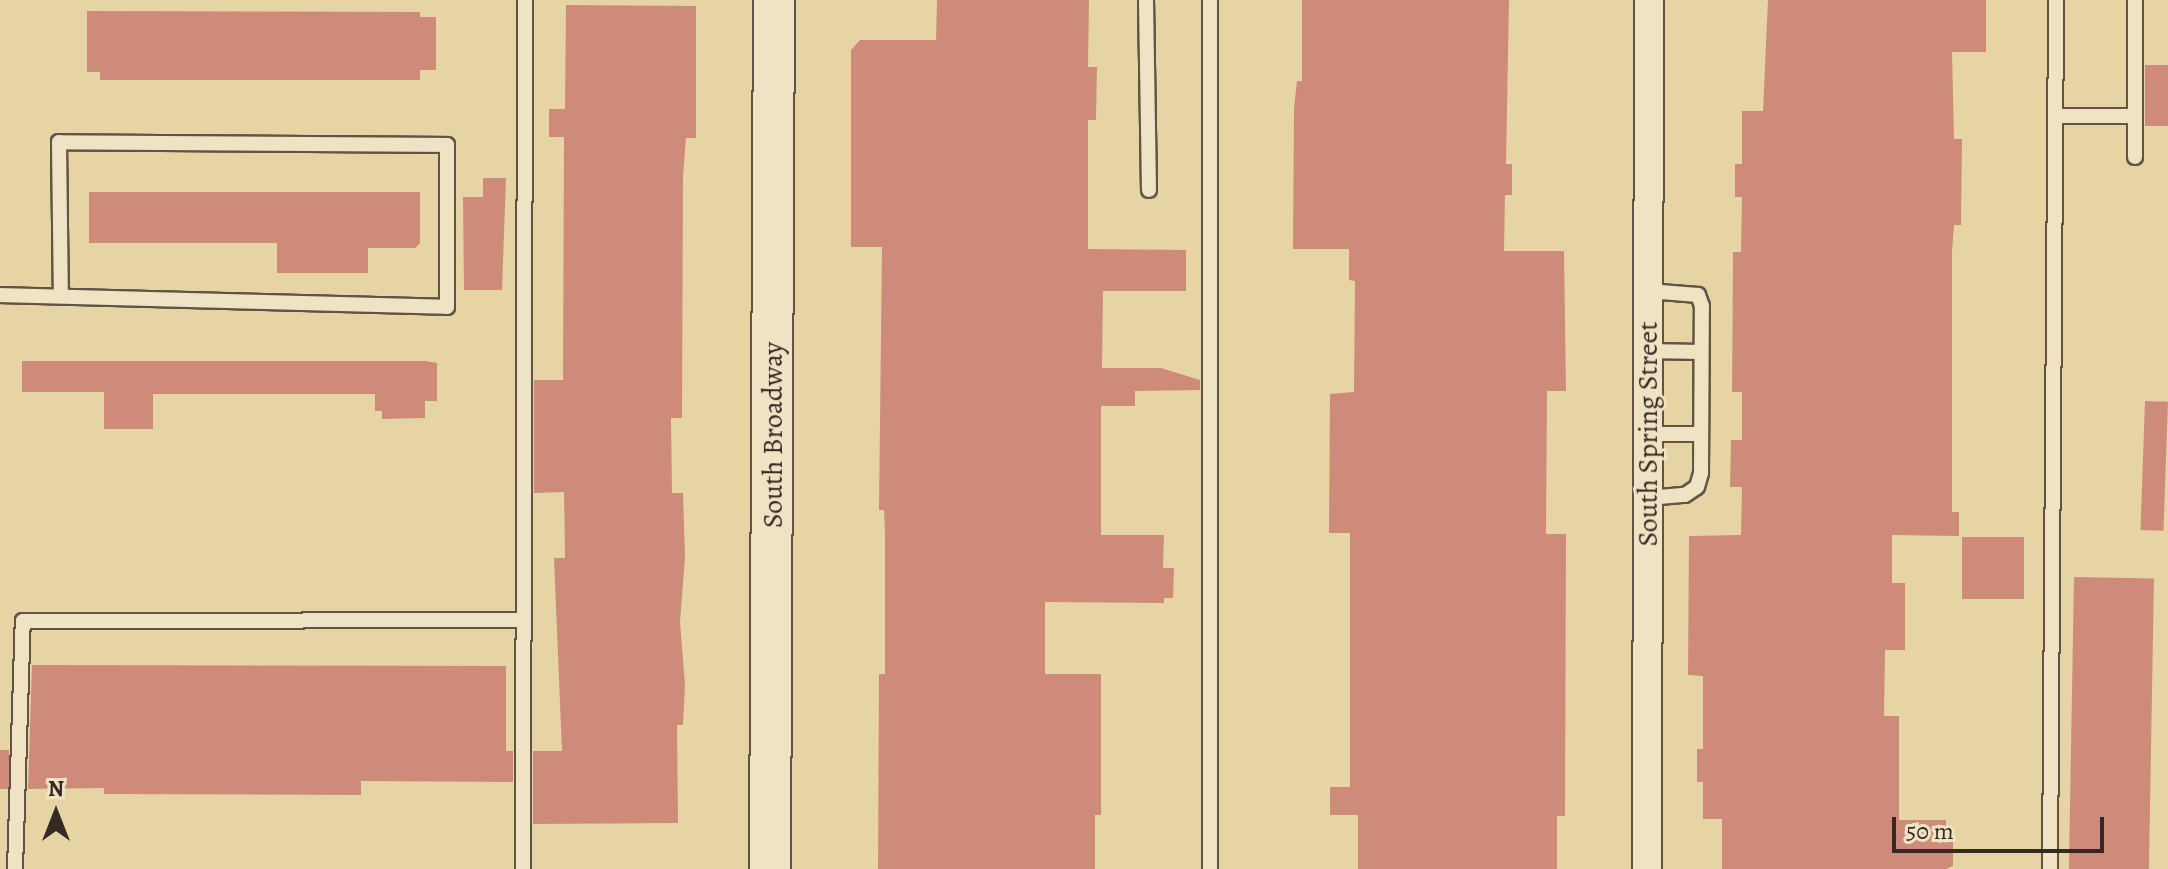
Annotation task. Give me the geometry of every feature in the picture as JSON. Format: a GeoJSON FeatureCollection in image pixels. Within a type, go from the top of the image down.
{"type":"FeatureCollection","features":[{"type":"Feature","properties":{"kind":"main road","name":"South Broadway"},"geometry":{"type":"LineString","coordinates":[[770,869],[774,0]]}},
{"type":"Feature","properties":{"kind":"street","name":"South Spring Street"},"geometry":{"type":"LineString","coordinates":[[1647,869],[1649,0]]}},
{"type":"Feature","properties":{"kind":"lane"},"geometry":{"type":"LineString","coordinates":[[523,869],[525,0]]}},
{"type":"Feature","properties":{"kind":"lane"},"geometry":{"type":"LineString","coordinates":[[1146,0],[1149,190]]}},
{"type":"Feature","properties":{"kind":"lane"},"geometry":{"type":"LineString","coordinates":[[1210,0],[1210,869]]}},
{"type":"Feature","properties":{"kind":"lane"},"geometry":{"type":"LineString","coordinates":[[2050,869],[2056,0]]}},
{"type":"Feature","properties":{"kind":"lane"},"geometry":{"type":"LineString","coordinates":[[2135,0],[2135,157]]}},
{"type":"Feature","properties":{"kind":"lane"},"geometry":{"type":"LineString","coordinates":[[2055,116],[2135,116]]}},
{"type":"Feature","properties":{"kind":"lane"},"geometry":{"type":"LineString","coordinates":[[0,295],[447,307],[447,145],[59,142],[61,296]]}},
{"type":"Feature","properties":{"kind":"lane"},"geometry":{"type":"LineString","coordinates":[[1648,291],[1698,295],[1701,352],[1701,434],[1697,487],[1685,495],[1648,498]]}},
{"type":"Feature","properties":{"kind":"lane"},"geometry":{"type":"LineString","coordinates":[[1648,351],[1701,352]]}},
{"type":"Feature","properties":{"kind":"lane"},"geometry":{"type":"LineString","coordinates":[[1648,434],[1701,434]]}},
{"type":"Feature","properties":{"kind":"lane"},"geometry":{"type":"LineString","coordinates":[[15,869],[23,621],[522,620]]}},
{"type":"Feature","properties":{"kind":"building"},"geometry":{"type":"Polygon","coordinates":[[[937,0],[1089,0],[1088,67],[1097,67],[1096,120],[1088,120],[1088,249],[1186,250],[1186,291],[1103,291],[1102,368],[1161,368],[1200,380],[1200,390],[1135,391],[1135,406],[1101,406],[1101,535],[1164,535],[1163,568],[1174,568],[1173,598],[1164,598],[1164,603],[1045,602],[1045,674],[1101,674],[1101,815],[1095,815],[1095,869],[878,869],[879,674],[885,674],[885,531],[884,510],[879,510],[882,247],[851,247],[851,50],[860,40],[936,40],[937,0]]]}},
{"type":"Feature","properties":{"kind":"building"},"geometry":{"type":"Polygon","coordinates":[[[1302,0],[1509,0],[1506,164],[1512,164],[1512,195],[1505,195],[1504,251],[1564,251],[1566,391],[1547,391],[1546,534],[1566,534],[1565,816],[1557,816],[1557,869],[1358,869],[1358,815],[1330,815],[1330,787],[1350,787],[1350,533],[1329,533],[1330,394],[1354,392],[1355,281],[1349,280],[1349,249],[1293,249],[1294,108],[1297,81],[1302,81],[1302,0]]]}},
{"type":"Feature","properties":{"kind":"building"},"geometry":{"type":"Polygon","coordinates":[[[1768,0],[1986,0],[1986,52],[1952,52],[1954,139],[1962,139],[1961,225],[1954,225],[1952,252],[1952,512],[1959,512],[1959,536],[1892,535],[1892,583],[1905,583],[1905,650],[1885,650],[1884,716],[1899,716],[1899,820],[1946,820],[1946,837],[1953,837],[1953,866],[1946,869],[1722,869],[1722,819],[1703,819],[1703,782],[1697,782],[1697,749],[1703,749],[1703,676],[1688,675],[1689,536],[1741,535],[1742,487],[1730,487],[1731,440],[1742,440],[1742,392],[1732,392],[1733,252],[1741,252],[1742,197],[1735,197],[1735,164],[1742,164],[1742,111],[1763,111],[1768,0]]]}},
{"type":"Feature","properties":{"kind":"building"},"geometry":{"type":"Polygon","coordinates":[[[566,5],[696,6],[696,138],[686,138],[683,176],[682,418],[671,418],[672,493],[683,493],[685,557],[680,622],[685,685],[683,725],[677,725],[678,823],[533,824],[533,751],[562,751],[554,558],[565,558],[564,492],[534,493],[534,380],[563,380],[564,137],[549,137],[549,109],[565,109],[566,5]]]}},
{"type":"Feature","properties":{"kind":"building"},"geometry":{"type":"Polygon","coordinates":[[[87,11],[420,12],[420,17],[436,17],[436,70],[420,70],[420,80],[100,80],[100,72],[87,72],[87,11]]]}},
{"type":"Feature","properties":{"kind":"building"},"geometry":{"type":"Polygon","coordinates":[[[2145,65],[2168,65],[2168,126],[2145,126],[2145,65]]]}},
{"type":"Feature","properties":{"kind":"building"},"geometry":{"type":"Polygon","coordinates":[[[483,178],[506,178],[502,290],[464,290],[463,197],[483,197],[483,178]]]}},
{"type":"Feature","properties":{"kind":"building"},"geometry":{"type":"Polygon","coordinates":[[[89,192],[420,192],[420,243],[415,248],[368,248],[368,273],[277,273],[277,243],[89,243],[89,192]]]}},
{"type":"Feature","properties":{"kind":"building"},"geometry":{"type":"Polygon","coordinates":[[[22,361],[426,361],[437,363],[437,401],[425,401],[425,418],[382,419],[382,411],[375,411],[375,394],[153,394],[153,429],[104,429],[104,392],[22,392],[22,361]]]}},
{"type":"Feature","properties":{"kind":"building"},"geometry":{"type":"Polygon","coordinates":[[[2145,401],[2168,402],[2163,531],[2140,530],[2145,401]]]}},
{"type":"Feature","properties":{"kind":"building"},"geometry":{"type":"Polygon","coordinates":[[[1962,537],[2024,537],[2024,599],[1962,599],[1962,537]]]}},
{"type":"Feature","properties":{"kind":"building"},"geometry":{"type":"Polygon","coordinates":[[[2074,577],[2154,578],[2149,869],[2069,869],[2074,577]]]}},
{"type":"Feature","properties":{"kind":"building"},"geometry":{"type":"Polygon","coordinates":[[[32,665],[506,666],[506,751],[513,751],[513,782],[361,781],[361,795],[104,794],[104,788],[28,789],[32,665]]]}},
{"type":"Feature","properties":{"kind":"building"},"geometry":{"type":"Polygon","coordinates":[[[0,750],[9,750],[9,789],[0,789],[0,750]]]}}]}
